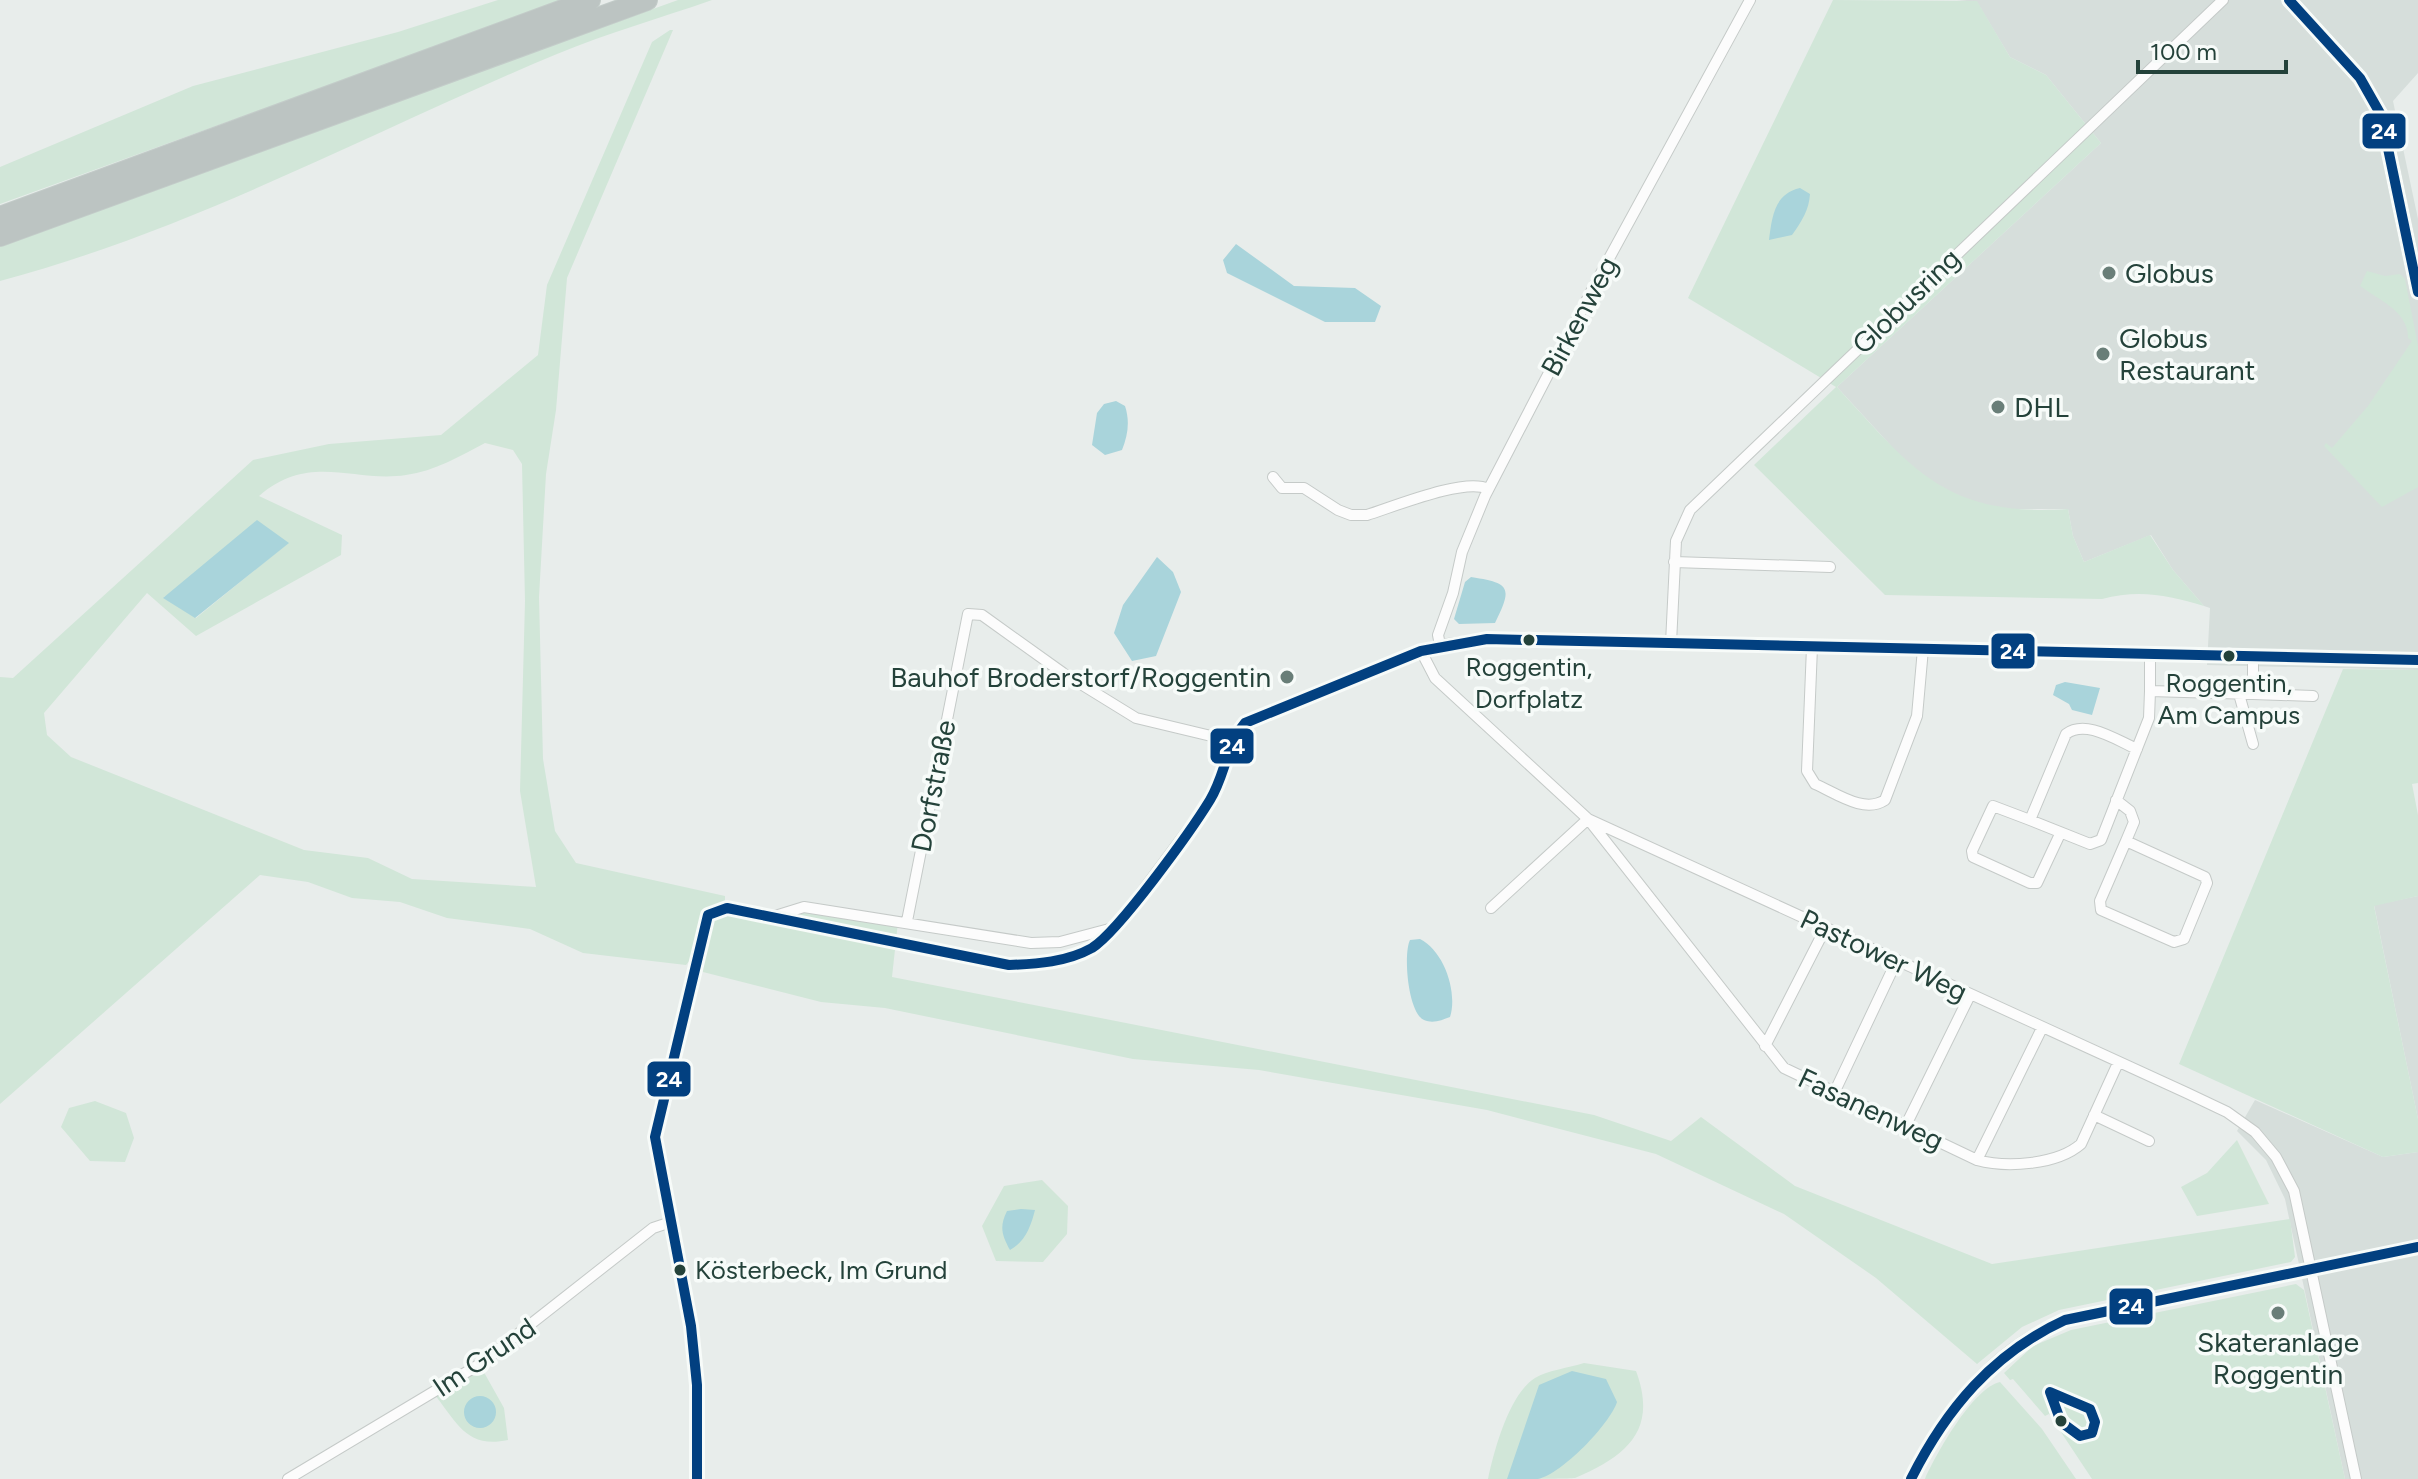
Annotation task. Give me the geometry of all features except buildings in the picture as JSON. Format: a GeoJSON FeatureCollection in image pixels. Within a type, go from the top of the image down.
{"type":"FeatureCollection","features":[{"type":"Feature","properties":{"kind":"highway"},"geometry":{"type":"LineString","coordinates":[[0,217],[590,0]]}},
{"type":"Feature","properties":{"kind":"highway"},"geometry":{"type":"LineString","coordinates":[[0,236],[647,0]]}},
{"type":"Feature","properties":{"kind":"street","name":"Birkenweg"},"geometry":{"type":"LineString","coordinates":[[1440,645],[1438,635],[1453,593],[1462,552],[1488,489],[1750,0]]}},
{"type":"Feature","properties":{"kind":"street","name":"Globusring"},"geometry":{"type":"LineString","coordinates":[[1671,643],[1674,562],[1681,525],[1700,498],[2223,0]]}},
{"type":"Feature","properties":{"kind":"street"},"geometry":{"type":"LineString","coordinates":[[2289,0],[2360,78],[2381,115],[2418,292]]}},
{"type":"Feature","properties":{"kind":"street"},"geometry":{"type":"LineString","coordinates":[[1273,477],[1282,488],[1304,488],[1351,515],[1367,515],[1464,486],[1481,485],[1488,489]]}},
{"type":"Feature","properties":{"kind":"street"},"geometry":{"type":"LineString","coordinates":[[1753,564],[1763,553]]}},
{"type":"Feature","properties":{"kind":"street"},"geometry":{"type":"LineString","coordinates":[[1674,562],[1830,567]]}},
{"type":"Feature","properties":{"kind":"street","name":"Dorfstraße"},"geometry":{"type":"LineString","coordinates":[[907,921],[968,614],[982,615],[1063,673],[1136,718],[1232,741]]}},
{"type":"Feature","properties":{"kind":"street"},"geometry":{"type":"LineString","coordinates":[[697,1479],[695,1355],[655,1137],[708,915],[727,908],[1009,965],[1041,964],[1082,954],[1101,944],[1115,928],[1210,800],[1237,731],[1256,715],[1440,645],[1487,639],[2418,660]]}},
{"type":"Feature","properties":{"kind":"street"},"geometry":{"type":"LineString","coordinates":[[1812,647],[1807,771],[1815,784],[1864,806],[1876,807],[1885,800],[1917,716],[1923,649]]}},
{"type":"Feature","properties":{"kind":"street","name":"Pastower Weg"},"geometry":{"type":"LineString","coordinates":[[1421,651],[1435,678],[1588,819],[2227,1112],[2264,1141],[2294,1191],[2356,1479]]}},
{"type":"Feature","properties":{"kind":"street"},"geometry":{"type":"LineString","coordinates":[[2060,834],[2037,883],[2017,878],[1973,857],[1978,837],[1993,806],[2090,844],[2101,840],[2149,718],[2150,654]]}},
{"type":"Feature","properties":{"kind":"street"},"geometry":{"type":"LineString","coordinates":[[2253,656],[2253,694]]}},
{"type":"Feature","properties":{"kind":"street"},"geometry":{"type":"LineString","coordinates":[[2150,691],[2313,696]]}},
{"type":"Feature","properties":{"kind":"street"},"geometry":{"type":"LineString","coordinates":[[2239,694],[2253,744]]}},
{"type":"Feature","properties":{"kind":"street"},"geometry":{"type":"LineString","coordinates":[[2030,820],[2066,734],[2075,727],[2085,727],[2137,749]]}},
{"type":"Feature","properties":{"kind":"street"},"geometry":{"type":"LineString","coordinates":[[2116,800],[2130,811],[2134,822],[2100,901],[2101,910],[2174,942],[2184,939],[2207,883],[2205,877],[2126,841]]}},
{"type":"Feature","properties":{"kind":"street"},"geometry":{"type":"LineString","coordinates":[[1491,908],[1588,819]]}},
{"type":"Feature","properties":{"kind":"street","name":"Fasanenweg"},"geometry":{"type":"LineString","coordinates":[[1588,819],[1784,1068],[1977,1160],[2005,1165],[2071,1153],[2081,1144],[2118,1063]]}},
{"type":"Feature","properties":{"kind":"street"},"geometry":{"type":"LineString","coordinates":[[775,917],[804,907],[1031,943],[1060,942],[1115,928]]}},
{"type":"Feature","properties":{"kind":"street"},"geometry":{"type":"LineString","coordinates":[[1765,1046],[1826,927]]}},
{"type":"Feature","properties":{"kind":"street"},"geometry":{"type":"LineString","coordinates":[[1835,1091],[1897,960]]}},
{"type":"Feature","properties":{"kind":"street"},"geometry":{"type":"LineString","coordinates":[[1906,1125],[1970,995]]}},
{"type":"Feature","properties":{"kind":"street"},"geometry":{"type":"LineString","coordinates":[[1977,1160],[2042,1028]]}},
{"type":"Feature","properties":{"kind":"street"},"geometry":{"type":"LineString","coordinates":[[2094,1115],[2149,1141]]}},
{"type":"Feature","properties":{"kind":"street","name":"Im Grund"},"geometry":{"type":"LineString","coordinates":[[288,1479],[480,1364],[653,1228],[671,1222]]}},
{"type":"Feature","properties":{"kind":"street"},"geometry":{"type":"LineString","coordinates":[[1912,1479],[1942,1424],[1993,1365],[2027,1338],[2065,1320],[2418,1247]]}},
{"type":"Feature","properties":{"kind":"shaded area"},"geometry":{"type":"Polygon","coordinates":[[[1957,0],[2418,0],[2418,73],[2393,101],[2418,219],[2418,670],[2207,665],[2210,608],[2204,606],[2173,570],[2151,535],[2084,562],[2073,536],[2068,509],[2000,509],[1966,500],[1934,483],[1905,461],[1837,387],[2101,143],[2046,75],[2010,57],[1977,2],[1957,0]]]}},
{"type":"Feature","properties":{"kind":"shaded area"},"geometry":{"type":"Polygon","coordinates":[[[2418,896],[2418,1119],[2374,905],[2418,896]]]}},
{"type":"Feature","properties":{"kind":"shaded area"},"geometry":{"type":"Polygon","coordinates":[[[2255,1100],[2383,1157],[2418,1152],[2418,1479],[2345,1479],[2285,1199],[2266,1160],[2237,1131],[2255,1100]]]}},
{"type":"Feature","properties":{"kind":"green space"},"geometry":{"type":"Polygon","coordinates":[[[498,0],[565,0],[0,204],[0,167],[193,86],[398,32],[498,0]]]}},
{"type":"Feature","properties":{"kind":"green space"},"geometry":{"type":"Polygon","coordinates":[[[678,0],[712,0],[557,54],[213,207],[72,259],[0,281],[0,244],[678,0]]]}},
{"type":"Feature","properties":{"kind":"green space"},"geometry":{"type":"Polygon","coordinates":[[[1833,0],[1977,1],[2010,57],[2046,75],[2101,143],[1837,387],[1911,464],[1961,496],[1991,505],[2068,509],[2073,536],[2084,562],[2150,535],[2173,570],[2204,606],[2166,596],[2141,594],[2102,599],[1885,595],[1754,465],[1836,387],[1688,298],[1833,0]]]}},
{"type":"Feature","properties":{"kind":"green space"},"geometry":{"type":"Polygon","coordinates":[[[673,30],[567,278],[556,410],[546,474],[539,597],[543,759],[555,831],[576,863],[725,896],[725,915],[787,922],[792,911],[802,909],[898,922],[892,977],[1594,1115],[1671,1141],[1701,1117],[1795,1186],[1992,1264],[2290,1219],[2295,1257],[2291,1262],[2059,1310],[2022,1327],[1977,1364],[1876,1278],[1784,1214],[1656,1154],[1487,1110],[1259,1070],[1133,1059],[885,1008],[821,1002],[703,972],[701,960],[692,958],[686,965],[583,953],[530,929],[447,918],[400,902],[352,898],[308,882],[260,875],[0,1104],[0,677],[13,678],[253,460],[329,444],[441,435],[538,355],[547,285],[652,42],[673,30]],[[485,443],[417,473],[387,476],[314,472],[278,483],[259,496],[342,535],[341,555],[196,636],[147,593],[44,713],[47,735],[71,757],[304,850],[368,858],[412,879],[536,887],[520,791],[525,601],[522,464],[513,450],[485,443]],[[288,543],[164,597],[164,598],[196,618],[288,543]]]}},
{"type":"Feature","properties":{"kind":"green space"},"geometry":{"type":"Polygon","coordinates":[[[2367,271],[2385,276],[2400,274],[2405,279],[2418,346],[2418,487],[2382,507],[2324,446],[2326,443],[2332,448],[2368,406],[2412,341],[2398,314],[2360,286],[2367,271]]]}},
{"type":"Feature","properties":{"kind":"green space"},"geometry":{"type":"Polygon","coordinates":[[[2343,669],[2418,670],[2418,783],[2412,784],[2418,815],[2418,896],[2374,906],[2418,1119],[2418,1152],[2383,1157],[2179,1064],[2343,669]]]}},
{"type":"Feature","properties":{"kind":"green space"},"geometry":{"type":"Polygon","coordinates":[[[95,1101],[126,1113],[134,1138],[125,1162],[90,1161],[61,1127],[69,1108],[95,1101]]]}},
{"type":"Feature","properties":{"kind":"green space"},"geometry":{"type":"Polygon","coordinates":[[[2237,1140],[2269,1204],[2197,1216],[2181,1187],[2207,1173],[2237,1140]]]}},
{"type":"Feature","properties":{"kind":"green space"},"geometry":{"type":"Polygon","coordinates":[[[1042,1180],[1068,1206],[1067,1234],[1043,1262],[996,1261],[982,1226],[1004,1186],[1042,1180]]]}},
{"type":"Feature","properties":{"kind":"green space"},"geometry":{"type":"Polygon","coordinates":[[[2296,1284],[2304,1290],[2345,1479],[2092,1479],[2049,1414],[2045,1416],[2004,1373],[2033,1346],[2071,1330],[2296,1284]]]}},
{"type":"Feature","properties":{"kind":"green space"},"geometry":{"type":"Polygon","coordinates":[[[1584,1363],[1636,1371],[1643,1410],[1633,1438],[1610,1460],[1575,1478],[1488,1479],[1504,1424],[1526,1386],[1546,1373],[1584,1363]]]}},
{"type":"Feature","properties":{"kind":"green space"},"geometry":{"type":"Polygon","coordinates":[[[481,1367],[504,1408],[508,1440],[482,1441],[472,1437],[456,1423],[434,1394],[481,1367]]]}},
{"type":"Feature","properties":{"kind":"green space"},"geometry":{"type":"Polygon","coordinates":[[[2000,1382],[2042,1429],[2076,1479],[1925,1479],[1946,1439],[1967,1409],[1989,1387],[2000,1382]]]}},
{"type":"Feature","properties":{"kind":"water"},"geometry":{"type":"Polygon","coordinates":[[[1800,188],[1810,194],[1802,220],[1792,235],[1769,240],[1773,215],[1780,201],[1800,188]]]}},
{"type":"Feature","properties":{"kind":"water"},"geometry":{"type":"Polygon","coordinates":[[[1236,244],[1294,286],[1355,288],[1381,306],[1375,322],[1325,322],[1227,273],[1223,260],[1236,244]]]}},
{"type":"Feature","properties":{"kind":"water"},"geometry":{"type":"Polygon","coordinates":[[[1116,401],[1125,406],[1127,433],[1122,450],[1105,455],[1092,445],[1097,413],[1104,404],[1116,401]]]}},
{"type":"Feature","properties":{"kind":"water"},"geometry":{"type":"Polygon","coordinates":[[[257,520],[289,543],[195,618],[163,598],[257,520]]]}},
{"type":"Feature","properties":{"kind":"water"},"geometry":{"type":"Polygon","coordinates":[[[1157,557],[1173,572],[1181,592],[1156,656],[1132,661],[1114,633],[1123,605],[1157,557]]]}},
{"type":"Feature","properties":{"kind":"water"},"geometry":{"type":"Polygon","coordinates":[[[1471,577],[1494,582],[1504,589],[1506,594],[1495,623],[1459,624],[1454,619],[1465,582],[1471,577]]]}},
{"type":"Feature","properties":{"kind":"water"},"geometry":{"type":"Polygon","coordinates":[[[2065,682],[2100,688],[2092,715],[2072,710],[2069,704],[2053,695],[2056,685],[2065,682]]]}},
{"type":"Feature","properties":{"kind":"water"},"geometry":{"type":"Polygon","coordinates":[[[1420,939],[1442,962],[1450,984],[1450,1017],[1437,1021],[1424,1020],[1419,1015],[1411,995],[1407,970],[1408,947],[1410,940],[1420,939]]]}},
{"type":"Feature","properties":{"kind":"water"},"geometry":{"type":"Polygon","coordinates":[[[1035,1210],[1027,1233],[1010,1250],[1003,1235],[1003,1222],[1007,1211],[1035,1210]]]}},
{"type":"Feature","properties":{"kind":"water"},"geometry":{"type":"Polygon","coordinates":[[[1572,1371],[1606,1379],[1617,1402],[1613,1411],[1584,1447],[1559,1468],[1538,1479],[1507,1479],[1539,1385],[1572,1371]]]}},
{"type":"Feature","properties":{"kind":"water"},"geometry":{"type":"Polygon","coordinates":[[[480,1396],[491,1401],[496,1412],[491,1423],[480,1428],[469,1423],[464,1412],[469,1401],[480,1396]]]}},
{"type":"Feature","properties":{"kind":"transit line","name":"24"},"geometry":{"type":"LineString","coordinates":[[2289,0],[2360,78],[2381,115],[2418,292]]}},
{"type":"Feature","properties":{"kind":"transit line","name":"24"},"geometry":{"type":"LineString","coordinates":[[697,1479],[697,1385],[691,1326],[655,1137],[708,915],[727,908],[1009,965],[1041,963],[1072,956],[1092,948],[1104,938],[1171,856],[1210,800],[1234,741],[1245,723],[1421,651],[1487,639],[2418,660]]}},
{"type":"Feature","properties":{"kind":"transit line","name":"24"},"geometry":{"type":"LineString","coordinates":[[1911,1479],[1940,1429],[1974,1386],[2015,1349],[2065,1320],[2418,1247]]}},
{"type":"Feature","properties":{"kind":"transit line","name":"24"},"geometry":{"type":"LineString","coordinates":[[2050,1392],[2090,1409],[2095,1422],[2092,1433],[2080,1436],[2061,1422],[2050,1392]]}},
{"type":"Feature","properties":{"kind":"place","name":"Globus"},"geometry":{"type":"Point","coordinates":[2109,273]}},
{"type":"Feature","properties":{"kind":"place","name":"Globus Restaurant"},"geometry":{"type":"Point","coordinates":[2103,354]}},
{"type":"Feature","properties":{"kind":"place","name":"DHL"},"geometry":{"type":"Point","coordinates":[1998,407]}},
{"type":"Feature","properties":{"kind":"place","name":"Roggentin, Dorfplatz"},"geometry":{"type":"Point","coordinates":[1529,640]}},
{"type":"Feature","properties":{"kind":"place","name":"Roggentin, Am Campus"},"geometry":{"type":"Point","coordinates":[2229,656]}},
{"type":"Feature","properties":{"kind":"place","name":"Bauhof Broderstorf/Roggentin"},"geometry":{"type":"Point","coordinates":[1287,677]}},
{"type":"Feature","properties":{"kind":"place","name":"Kösterbeck, Im Grund"},"geometry":{"type":"Point","coordinates":[680,1270]}},
{"type":"Feature","properties":{"kind":"place","name":"Skateranlage Roggentin"},"geometry":{"type":"Point","coordinates":[2278,1313]}}]}
